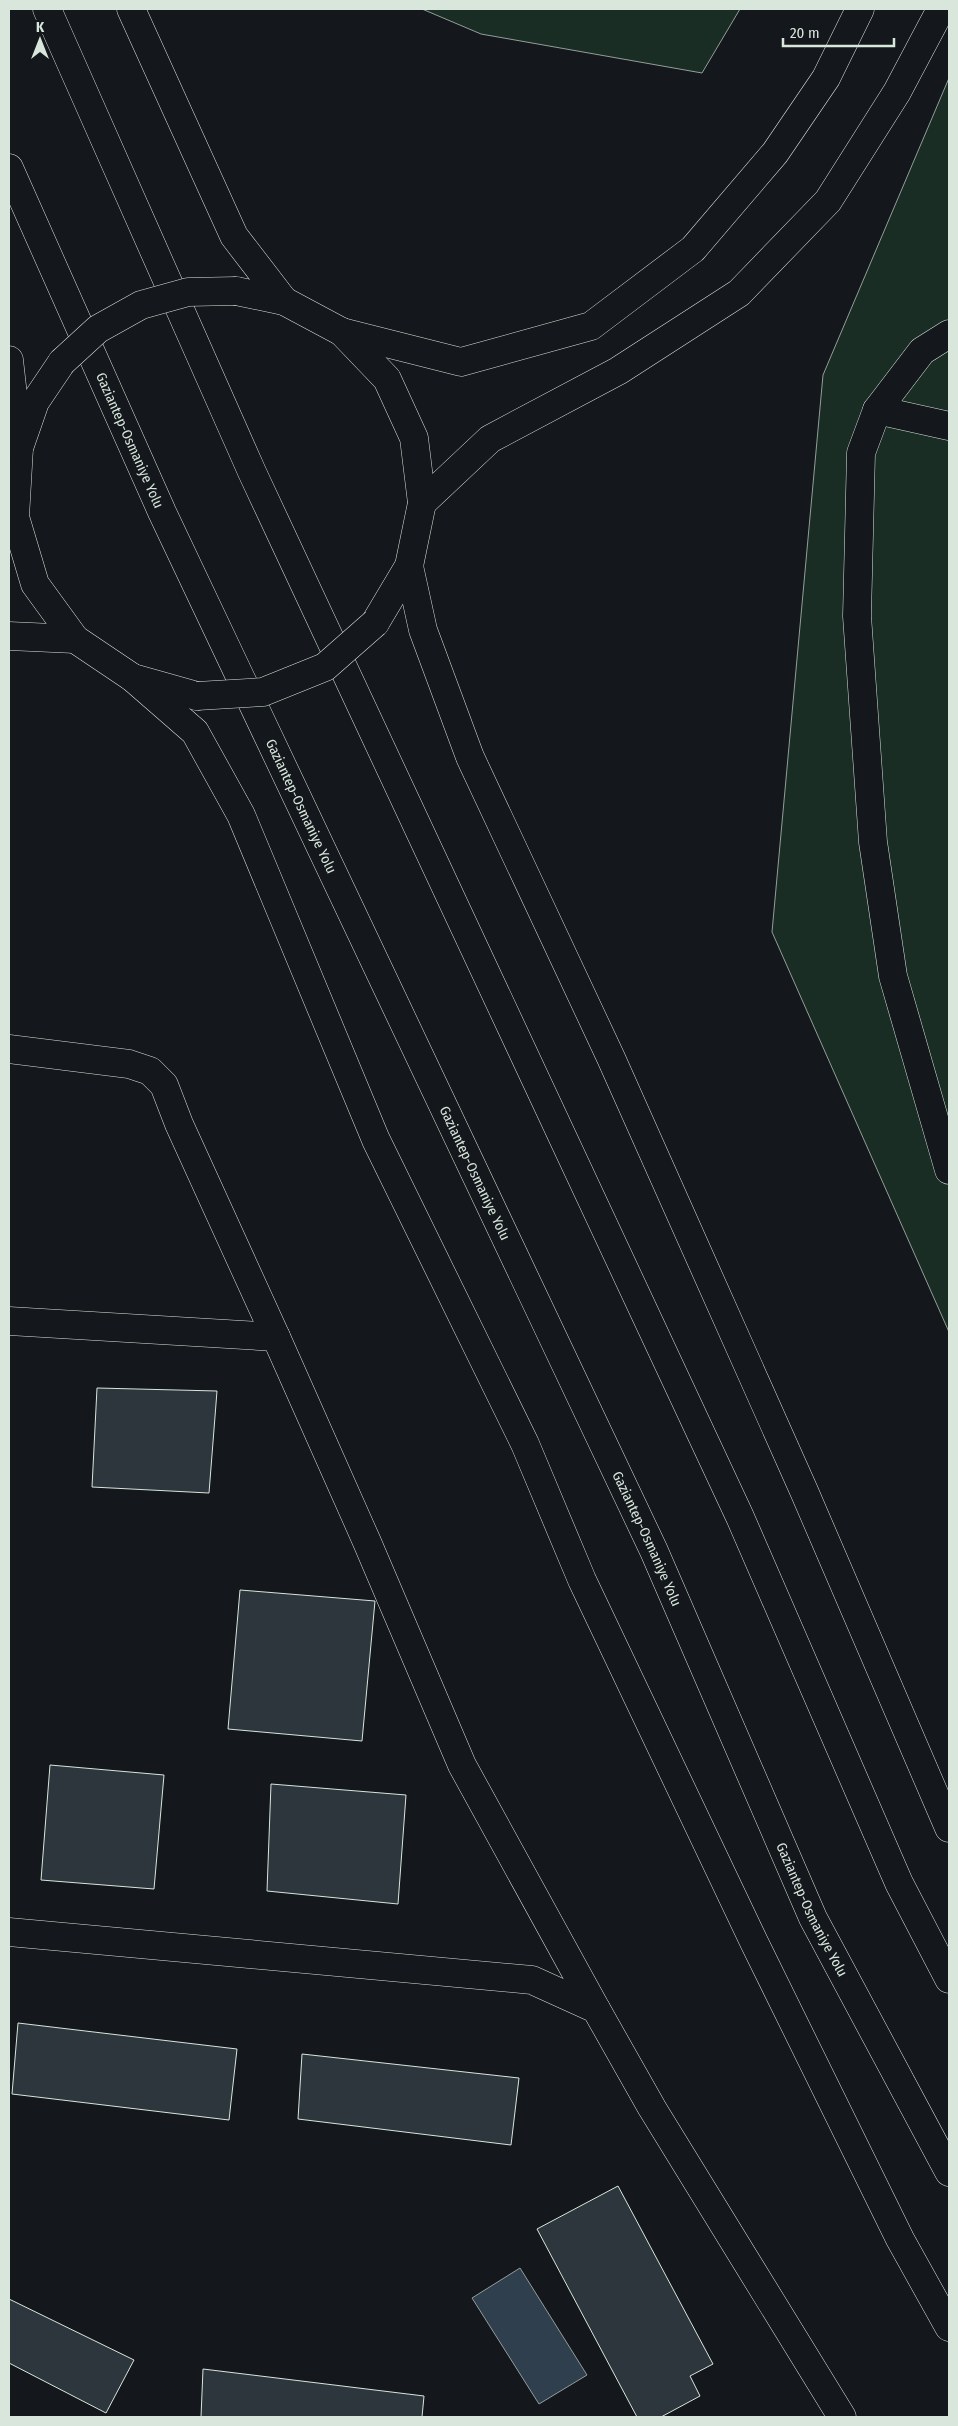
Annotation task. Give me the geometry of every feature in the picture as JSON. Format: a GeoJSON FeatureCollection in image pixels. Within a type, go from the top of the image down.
{"type":"FeatureCollection","features":[{"type":"Feature","properties":{"kind":"main road"},"geometry":{"type":"LineString","coordinates":[[47,9],[252,472],[735,1508],[899,1883],[949,1979]]}},
{"type":"Feature","properties":{"kind":"main road"},"geometry":{"type":"LineString","coordinates":[[131,9],[234,236],[284,301]]}},
{"type":"Feature","properties":{"kind":"main road"},"geometry":{"type":"LineString","coordinates":[[19,448],[35,402],[62,362],[98,329],[141,305],[188,292],[236,291],[284,301],[342,332],[461,362],[591,326],[692,249],[775,153],[826,78],[860,9]]}},
{"type":"Feature","properties":{"kind":"main road"},"geometry":{"type":"LineString","coordinates":[[422,503],[490,439],[618,371],[739,293],[828,201],[897,92],[941,9]]}},
{"type":"Feature","properties":{"kind":"main road","name":"Gaziantep-Osmaniye Yolu"},"geometry":{"type":"LineString","coordinates":[[9,168],[162,512],[654,1551],[813,1918],[949,2172]]}},
{"type":"Feature","properties":{"kind":"main road"},"geometry":{"type":"LineString","coordinates":[[133,678],[196,696],[263,692],[325,667],[375,623],[409,566],[422,503],[414,438],[387,379],[342,332]]}},
{"type":"Feature","properties":{"kind":"main road"},"geometry":{"type":"LineString","coordinates":[[949,334],[922,350],[877,410],[861,452],[857,616],[873,842],[892,976],[949,1170]]}},
{"type":"Feature","properties":{"kind":"main road"},"geometry":{"type":"LineString","coordinates":[[9,360],[19,448],[12,523],[35,584],[75,639],[133,678],[195,732],[241,815],[376,1140],[525,1444],[582,1580],[754,1942],[900,2239],[949,2327]]}},
{"type":"Feature","properties":{"kind":"main road"},"geometry":{"type":"LineString","coordinates":[[877,410],[949,426]]}},
{"type":"Feature","properties":{"kind":"main road"},"geometry":{"type":"LineString","coordinates":[[409,566],[423,630],[470,757],[611,1058],[804,1491],[949,1828]]}},
{"type":"Feature","properties":{"kind":"main road"},"geometry":{"type":"LineString","coordinates":[[9,636],[75,639]]}},
{"type":"Feature","properties":{"kind":"main road"},"geometry":{"type":"LineString","coordinates":[[9,1049],[129,1064],[150,1071],[164,1085],[179,1124],[367,1542],[462,1764],[652,2108],[841,2417]]}},
{"type":"Feature","properties":{"kind":"main road"},"geometry":{"type":"LineString","coordinates":[[9,1321],[276,1337]]}},
{"type":"Feature","properties":{"kind":"main road"},"geometry":{"type":"LineString","coordinates":[[9,1932],[532,1980],[596,2009]]}},
{"type":"Feature","properties":{"kind":"green space"},"geometry":{"type":"Polygon","coordinates":[[[422,9],[740,9],[702,73],[481,34],[422,9]]]}},
{"type":"Feature","properties":{"kind":"green space"},"geometry":{"type":"Polygon","coordinates":[[[949,78],[949,1332],[772,932],[823,375],[949,78]]]}},
{"type":"Feature","properties":{"kind":"water"},"geometry":{"type":"Polygon","coordinates":[[[520,2268],[587,2375],[539,2404],[472,2298],[520,2268]]]}},
{"type":"Feature","properties":{"kind":"building"},"geometry":{"type":"Polygon","coordinates":[[[97,1388],[217,1391],[209,1493],[92,1487],[97,1388]]]}},
{"type":"Feature","properties":{"kind":"building"},"geometry":{"type":"Polygon","coordinates":[[[240,1590],[375,1601],[362,1741],[228,1729],[240,1590]]]}},
{"type":"Feature","properties":{"kind":"building"},"geometry":{"type":"Polygon","coordinates":[[[50,1765],[164,1775],[154,1889],[41,1880],[50,1765]]]}},
{"type":"Feature","properties":{"kind":"building"},"geometry":{"type":"Polygon","coordinates":[[[271,1784],[406,1795],[398,1904],[267,1891],[271,1784]]]}},
{"type":"Feature","properties":{"kind":"building"},"geometry":{"type":"Polygon","coordinates":[[[18,2023],[237,2049],[229,2120],[12,2094],[18,2023]]]}},
{"type":"Feature","properties":{"kind":"building"},"geometry":{"type":"Polygon","coordinates":[[[302,2054],[519,2078],[511,2145],[298,2119],[302,2054]]]}},
{"type":"Feature","properties":{"kind":"building"},"geometry":{"type":"Polygon","coordinates":[[[618,2186],[713,2364],[690,2376],[700,2396],[661,2417],[637,2417],[537,2229],[618,2186]]]}},
{"type":"Feature","properties":{"kind":"building"},"geometry":{"type":"Polygon","coordinates":[[[9,2299],[134,2360],[106,2413],[9,2363],[9,2299]]]}},
{"type":"Feature","properties":{"kind":"building"},"geometry":{"type":"Polygon","coordinates":[[[203,2369],[424,2396],[422,2417],[201,2417],[203,2369]]]}}]}
